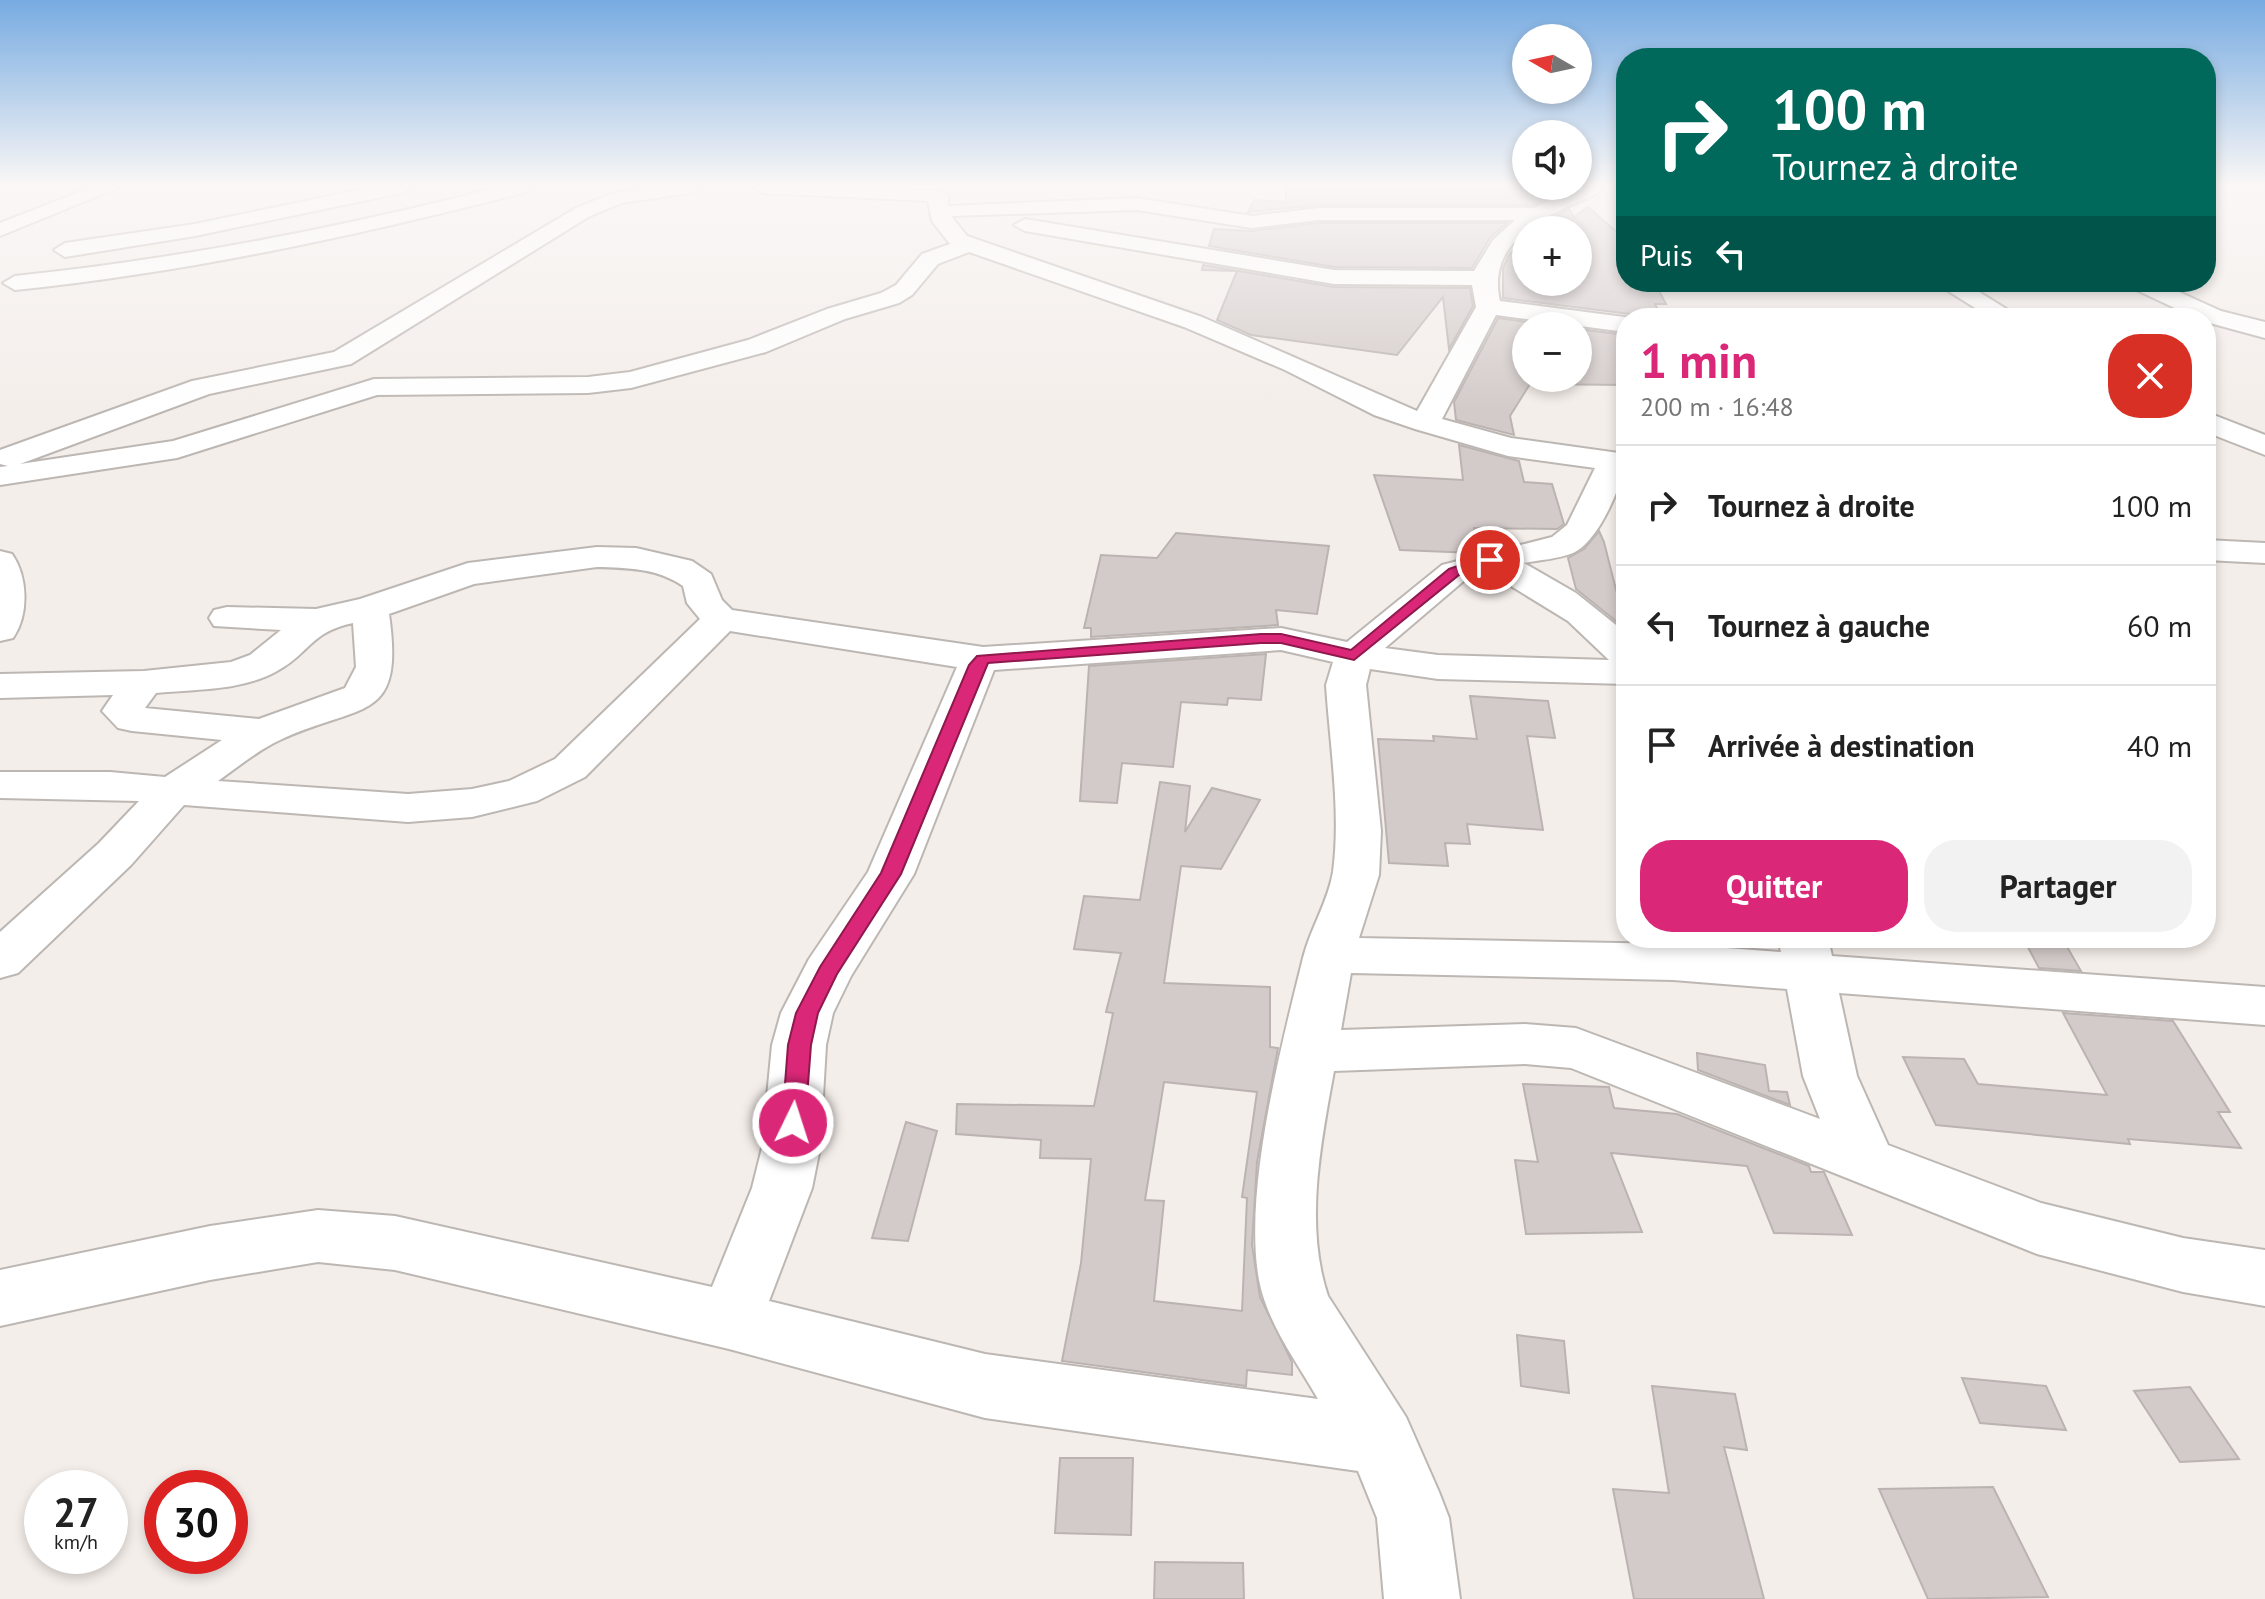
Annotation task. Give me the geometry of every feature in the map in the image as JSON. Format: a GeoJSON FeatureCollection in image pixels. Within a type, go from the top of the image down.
{"type":"FeatureCollection","features":[{"type":"Feature","properties":{"kind":"street"},"geometry":{"type":"LineString","coordinates":[[15,283],[187,262]]}},
{"type":"Feature","properties":{"kind":"street"},"geometry":{"type":"LineString","coordinates":[[0,461],[202,387],[342,358],[501,262]]}},
{"type":"Feature","properties":{"kind":"street"},"geometry":{"type":"LineString","coordinates":[[0,476],[177,449],[374,387],[414,384],[588,385],[631,380],[757,346],[836,314],[890,298],[904,290],[928,262]]}},
{"type":"Feature","properties":{"kind":"street"},"geometry":{"type":"LineString","coordinates":[[1017,262],[1193,322],[1294,364],[1384,409],[1425,423],[1508,447],[1616,463]]}},
{"type":"Feature","properties":{"kind":"street"},"geometry":{"type":"LineString","coordinates":[[1321,262],[1365,279],[1483,278]]}},
{"type":"Feature","properties":{"kind":"street"},"geometry":{"type":"LineString","coordinates":[[1425,423],[1488,307],[1483,278],[1492,262]]}},
{"type":"Feature","properties":{"kind":"street"},"geometry":{"type":"LineString","coordinates":[[1964,292],[1992,308]]}},
{"type":"Feature","properties":{"kind":"street"},"geometry":{"type":"LineString","coordinates":[[2160,292],[2195,308]]}},
{"type":"Feature","properties":{"kind":"street"},"geometry":{"type":"LineString","coordinates":[[1488,307],[1616,323]]}},
{"type":"Feature","properties":{"kind":"street"},"geometry":{"type":"LineString","coordinates":[[2216,317],[2265,330]]}},
{"type":"Feature","properties":{"kind":"street"},"geometry":{"type":"LineString","coordinates":[[342,358],[374,387]]}},
{"type":"Feature","properties":{"kind":"street"},"geometry":{"type":"LineString","coordinates":[[2216,425],[2265,446]]}},
{"type":"Feature","properties":{"kind":"street"},"geometry":{"type":"LineString","coordinates":[[1422,1599],[1413,1518],[1381,1441],[1300,1308],[1291,1280],[1286,1225],[1292,1145],[1309,1051],[1329,955],[1356,875],[1358,831],[1346,685],[1354,655],[1454,572],[1490,560],[1539,551],[1573,538],[1581,530],[1616,468]]}},
{"type":"Feature","properties":{"kind":"street"},"geometry":{"type":"LineString","coordinates":[[2216,551],[2265,553]]}},
{"type":"Feature","properties":{"kind":"street"},"geometry":{"type":"LineString","coordinates":[[227,618],[316,620],[370,608],[468,574],[597,557],[636,558],[680,568],[699,581],[705,603],[721,619],[983,659],[1181,647],[1240,639],[1281,639],[1354,655],[1438,667],[1616,672]]}},
{"type":"Feature","properties":{"kind":"street"},"geometry":{"type":"LineString","coordinates":[[1490,560],[1542,585],[1572,606],[1616,647]]}},
{"type":"Feature","properties":{"kind":"street"},"geometry":{"type":"LineString","coordinates":[[0,561],[8,598],[0,630]]}},
{"type":"Feature","properties":{"kind":"street"},"geometry":{"type":"LineString","coordinates":[[0,960],[115,854],[173,791],[263,732],[359,696],[373,685],[377,673],[370,608]]}},
{"type":"Feature","properties":{"kind":"street"},"geometry":{"type":"LineString","coordinates":[[0,785],[110,785],[408,808],[472,803],[522,792],[570,768],[721,619]]}},
{"type":"Feature","properties":{"kind":"street"},"geometry":{"type":"LineString","coordinates":[[0,686],[144,683],[237,673],[264,663],[316,620]]}},
{"type":"Feature","properties":{"kind":"street"},"geometry":{"type":"LineString","coordinates":[[729,1320],[767,1233],[782,1188],[791,1148],[799,1045],[807,1013],[827,972],[891,874],[977,665],[983,659]]}},
{"type":"Feature","properties":{"kind":"street"},"geometry":{"type":"LineString","coordinates":[[144,683],[122,711],[132,719],[263,732]]}},
{"type":"Feature","properties":{"kind":"street"},"geometry":{"type":"LineString","coordinates":[[1329,955],[1673,962],[1806,954],[1970,985],[2265,1006]]}},
{"type":"Feature","properties":{"kind":"street"},"geometry":{"type":"LineString","coordinates":[[1806,954],[1830,1076],[1867,1163]]}},
{"type":"Feature","properties":{"kind":"street"},"geometry":{"type":"LineString","coordinates":[[1309,1051],[1525,1044],[1576,1048],[2037,1228],[2183,1265],[2265,1278]]}},
{"type":"Feature","properties":{"kind":"street"},"geometry":{"type":"LineString","coordinates":[[0,1298],[210,1253],[318,1236],[395,1243],[729,1320],[985,1386],[1381,1441]]}},
{"type":"Feature","properties":{"kind":"building"},"geometry":{"type":"Polygon","coordinates":[[[1302,262],[1476,262],[1472,268],[1334,267],[1302,262]]]}},
{"type":"Feature","properties":{"kind":"building"},"geometry":{"type":"Polygon","coordinates":[[[1506,262],[1512,262],[1512,296],[1592,296],[1592,262],[1616,262],[1616,292],[1660,292],[1666,304],[1655,304],[1657,308],[1616,308],[1616,312],[1503,298],[1503,268],[1506,262]]]}},
{"type":"Feature","properties":{"kind":"building"},"geometry":{"type":"Polygon","coordinates":[[[1203,265],[1334,287],[1470,288],[1473,306],[1449,349],[1443,297],[1397,355],[1251,335],[1217,320],[1237,271],[1202,270],[1203,265]]]}},
{"type":"Feature","properties":{"kind":"building"},"geometry":{"type":"Polygon","coordinates":[[[1498,318],[1512,320],[1512,392],[1525,392],[1510,416],[1514,435],[1456,420],[1454,402],[1498,318]]]}},
{"type":"Feature","properties":{"kind":"building"},"geometry":{"type":"Polygon","coordinates":[[[1592,331],[1616,334],[1616,385],[1592,385],[1592,331]]]}},
{"type":"Feature","properties":{"kind":"building"},"geometry":{"type":"Polygon","coordinates":[[[1459,445],[1519,461],[1524,482],[1552,484],[1564,524],[1557,529],[1474,528],[1479,552],[1475,553],[1400,550],[1374,475],[1463,480],[1459,445]]]}},
{"type":"Feature","properties":{"kind":"building"},"geometry":{"type":"Polygon","coordinates":[[[1599,531],[1616,589],[1616,621],[1576,589],[1568,558],[1584,549],[1599,531]]]}},
{"type":"Feature","properties":{"kind":"building"},"geometry":{"type":"Polygon","coordinates":[[[1176,533],[1329,546],[1317,614],[1276,610],[1278,625],[1091,637],[1091,628],[1084,628],[1101,555],[1157,558],[1176,533]]]}},
{"type":"Feature","properties":{"kind":"building"},"geometry":{"type":"Polygon","coordinates":[[[1266,654],[1261,700],[1228,698],[1227,705],[1181,702],[1173,767],[1122,763],[1117,803],[1080,801],[1089,666],[1266,654]]]}},
{"type":"Feature","properties":{"kind":"building"},"geometry":{"type":"Polygon","coordinates":[[[1470,696],[1548,701],[1555,738],[1527,736],[1543,830],[1467,824],[1470,844],[1445,843],[1448,866],[1389,863],[1378,739],[1434,741],[1433,736],[1477,739],[1470,696]]]}},
{"type":"Feature","properties":{"kind":"building"},"geometry":{"type":"Polygon","coordinates":[[[1160,782],[1190,786],[1185,832],[1212,788],[1260,800],[1221,869],[1181,866],[1164,983],[1270,987],[1270,1047],[1278,1048],[1257,1162],[1252,1245],[1260,1297],[1292,1362],[1292,1375],[1247,1370],[1246,1386],[1062,1361],[1081,1263],[1091,1159],[1040,1158],[1041,1140],[956,1134],[957,1104],[1094,1106],[1113,1013],[1106,1012],[1121,953],[1074,949],[1084,896],[1140,900],[1160,782]],[[1164,1082],[1145,1200],[1164,1201],[1154,1301],[1242,1311],[1247,1198],[1242,1197],[1257,1092],[1164,1082]]]}},
{"type":"Feature","properties":{"kind":"building"},"geometry":{"type":"Polygon","coordinates":[[[2028,948],[2068,948],[2081,971],[2039,968],[2028,948]]]}},
{"type":"Feature","properties":{"kind":"building"},"geometry":{"type":"Polygon","coordinates":[[[2063,1013],[2173,1021],[2230,1112],[2218,1112],[2241,1148],[2128,1139],[2130,1144],[1936,1125],[1903,1057],[1964,1059],[1978,1084],[2107,1095],[2063,1013]]]}},
{"type":"Feature","properties":{"kind":"building"},"geometry":{"type":"Polygon","coordinates":[[[1697,1053],[1765,1065],[1769,1091],[1787,1092],[1790,1105],[1698,1070],[1697,1053]]]}},
{"type":"Feature","properties":{"kind":"building"},"geometry":{"type":"Polygon","coordinates":[[[1523,1084],[1609,1087],[1614,1108],[1677,1114],[1809,1166],[1811,1172],[1824,1172],[1852,1235],[1774,1233],[1747,1166],[1611,1153],[1642,1232],[1526,1234],[1515,1160],[1538,1162],[1523,1084]]]}},
{"type":"Feature","properties":{"kind":"building"},"geometry":{"type":"Polygon","coordinates":[[[906,1122],[937,1131],[908,1241],[872,1238],[906,1122]]]}},
{"type":"Feature","properties":{"kind":"building"},"geometry":{"type":"Polygon","coordinates":[[[1517,1335],[1564,1341],[1569,1393],[1521,1386],[1517,1335]]]}},
{"type":"Feature","properties":{"kind":"building"},"geometry":{"type":"Polygon","coordinates":[[[1962,1378],[2046,1386],[2066,1430],[1980,1423],[1962,1378]]]}},
{"type":"Feature","properties":{"kind":"building"},"geometry":{"type":"Polygon","coordinates":[[[1652,1386],[1735,1394],[1747,1450],[1724,1447],[1764,1599],[1634,1599],[1613,1489],[1669,1493],[1652,1386]]]}},
{"type":"Feature","properties":{"kind":"building"},"geometry":{"type":"Polygon","coordinates":[[[2190,1387],[2239,1459],[2180,1462],[2134,1391],[2190,1387]]]}},
{"type":"Feature","properties":{"kind":"building"},"geometry":{"type":"Polygon","coordinates":[[[1060,1458],[1133,1458],[1131,1535],[1055,1533],[1060,1458]]]}},
{"type":"Feature","properties":{"kind":"building"},"geometry":{"type":"Polygon","coordinates":[[[1993,1487],[2048,1597],[1928,1599],[1879,1489],[1993,1487]]]}},
{"type":"Feature","properties":{"kind":"building"},"geometry":{"type":"Polygon","coordinates":[[[1155,1562],[1243,1563],[1244,1599],[1154,1599],[1155,1562]]]}},
{"type":"Feature","properties":{"kind":"route"},"geometry":{"type":"LineString","coordinates":[[793,1123],[799,1045],[807,1013],[827,972],[891,874],[977,665],[983,659],[1181,647],[1240,639],[1281,639],[1354,655],[1454,572],[1490,560]]}}]}
